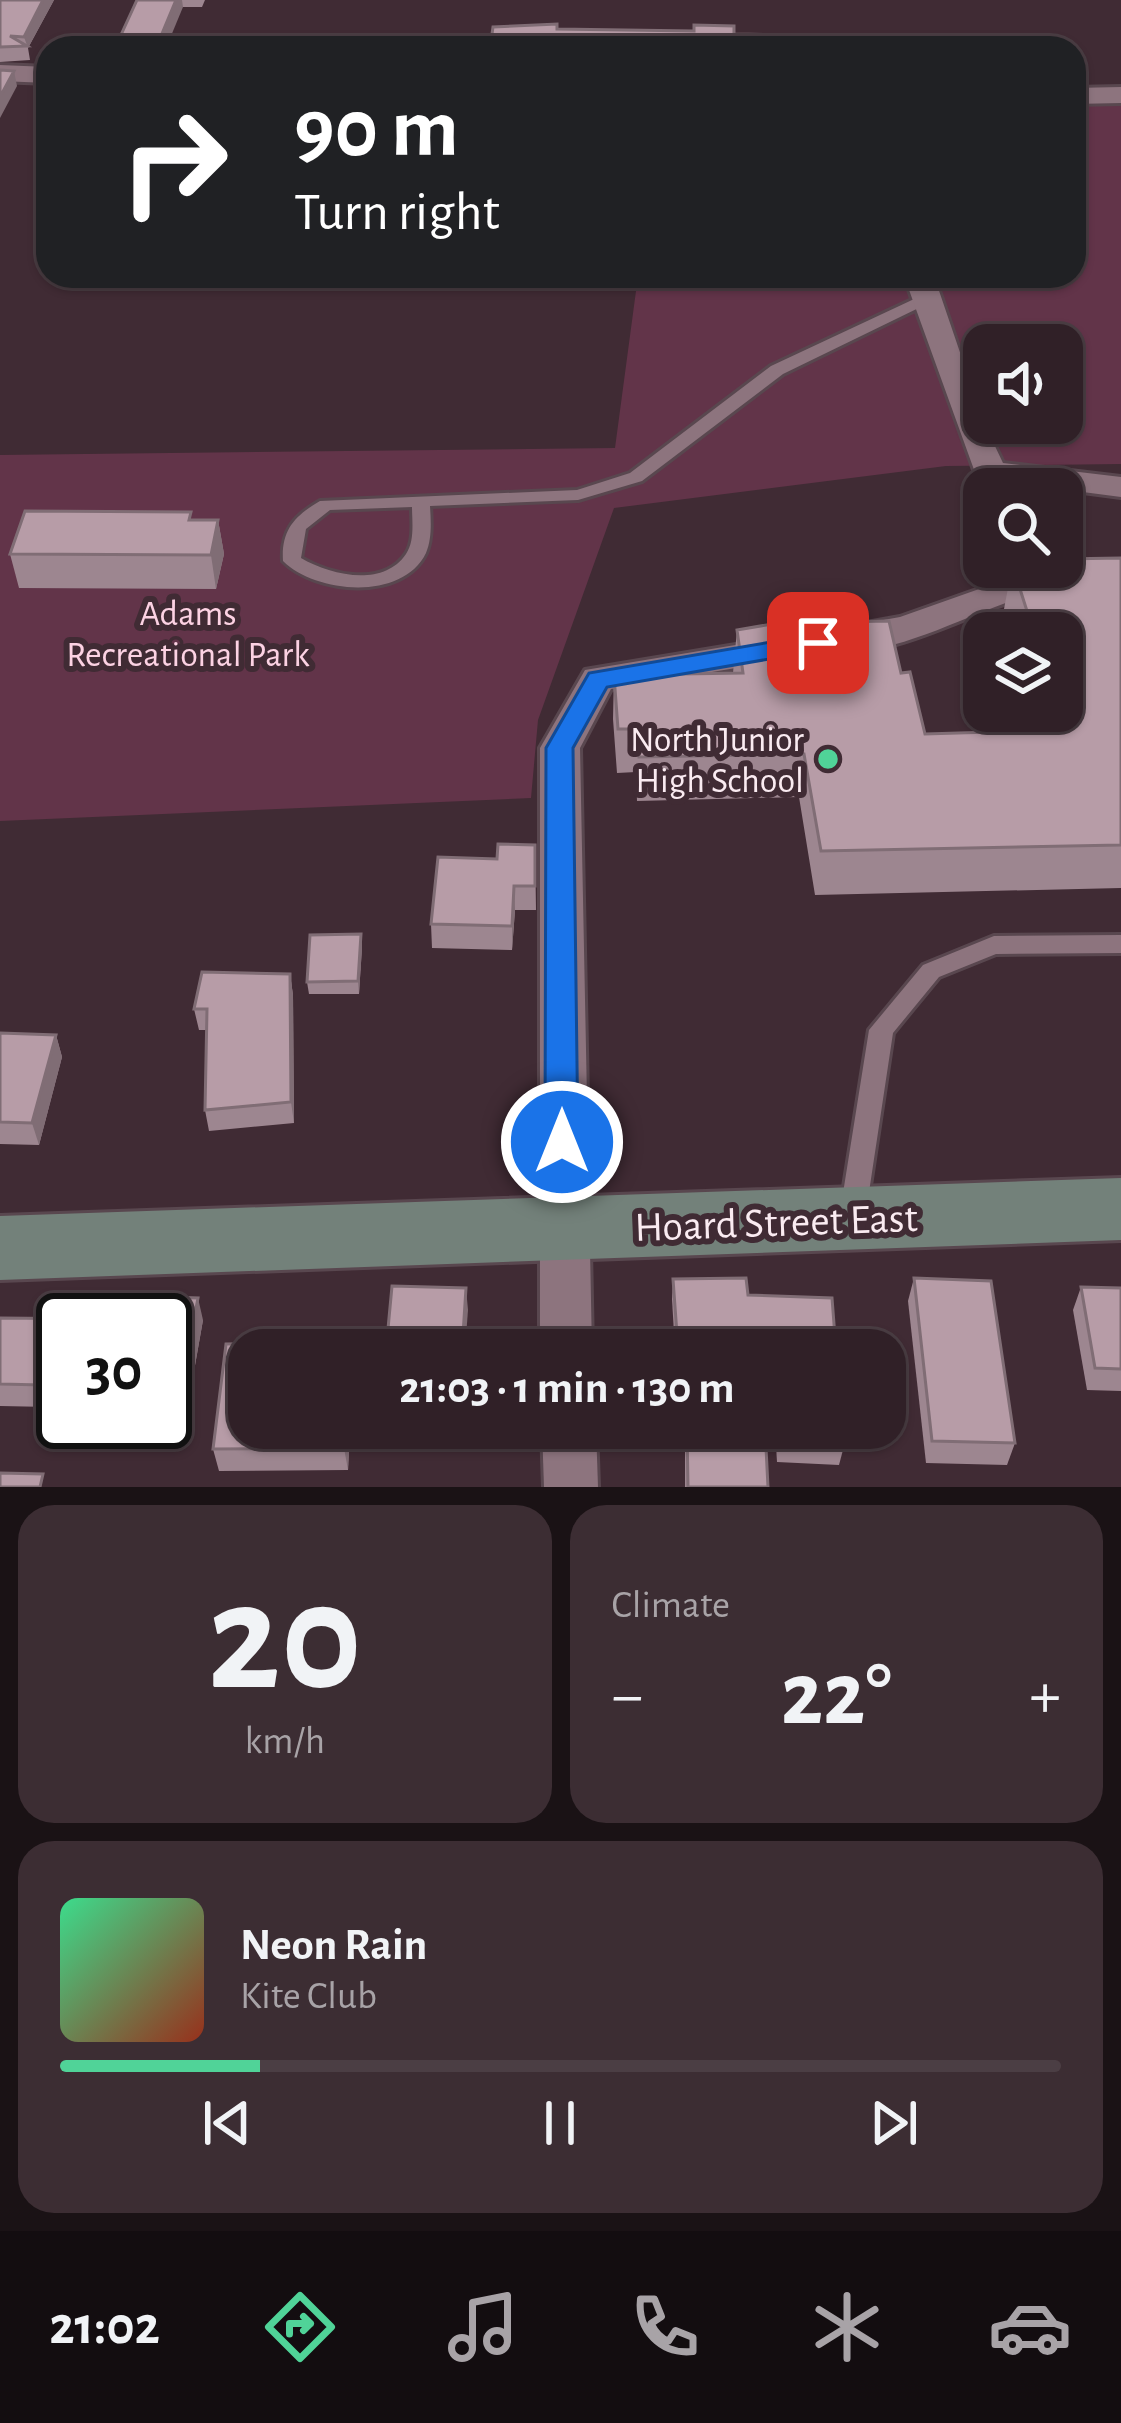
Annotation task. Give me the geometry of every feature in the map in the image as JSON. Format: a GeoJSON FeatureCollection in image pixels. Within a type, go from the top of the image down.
{"type":"FeatureCollection","features":[{"type":"Feature","properties":{"kind":"street"},"geometry":{"type":"LineString","coordinates":[[0,73],[36,74]]}},
{"type":"Feature","properties":{"kind":"street"},"geometry":{"type":"LineString","coordinates":[[1086,96],[1121,95]]}},
{"type":"Feature","properties":{"kind":"street"},"geometry":{"type":"LineString","coordinates":[[923,288],[989,471],[1121,487]]}},
{"type":"Feature","properties":{"kind":"street"},"geometry":{"type":"LineString","coordinates":[[565,1329],[560,748],[598,679],[906,628],[1019,586],[1121,584]]}},
{"type":"Feature","properties":{"kind":"street","name":"Hoard Street East"},"geometry":{"type":"LineString","coordinates":[[0,1248],[1121,1209]]}},
{"type":"Feature","properties":{"kind":"street"},"geometry":{"type":"LineString","coordinates":[[570,1449],[572,1487]]}},
{"type":"Feature","properties":{"kind":"lane"},"geometry":{"type":"LineString","coordinates":[[421,502],[420,542],[413,559],[391,573],[354,583],[312,575],[292,561],[290,538],[301,519],[326,505],[578,495],[636,477],[777,370],[921,288]]}},
{"type":"Feature","properties":{"kind":"lane"},"geometry":{"type":"LineString","coordinates":[[853,1219],[880,1030],[932,970],[994,945],[1121,944]]}},
{"type":"Feature","properties":{"kind":"green space","name":"Adams Recreational Park"},"geometry":{"type":"Polygon","coordinates":[[[1086,103],[1121,103],[1121,464],[946,466],[614,508],[538,720],[531,798],[0,821],[0,455],[615,448],[636,288],[1086,288],[1086,103]]]}},
{"type":"Feature","properties":{"kind":"building"},"geometry":{"type":"Polygon","coordinates":[[[0,0],[43,0],[24,37],[10,36],[27,46],[0,47],[0,0]]]}},
{"type":"Feature","properties":{"kind":"building"},"geometry":{"type":"Polygon","coordinates":[[[137,0],[176,0],[161,36],[120,36],[137,0]]]}},
{"type":"Feature","properties":{"kind":"building"},"geometry":{"type":"Polygon","coordinates":[[[557,24],[557,29],[694,31],[694,25],[734,26],[734,34],[784,36],[492,36],[493,27],[557,24]]]}},
{"type":"Feature","properties":{"kind":"building"},"geometry":{"type":"Polygon","coordinates":[[[0,70],[14,71],[0,97],[0,70]]]}},
{"type":"Feature","properties":{"kind":"building"},"geometry":{"type":"Polygon","coordinates":[[[25,511],[191,512],[189,520],[218,520],[211,555],[10,554],[25,511]]]}},
{"type":"Feature","properties":{"kind":"building"},"geometry":{"type":"Polygon","coordinates":[[[1121,558],[1121,845],[821,851],[804,754],[639,757],[637,729],[618,729],[614,675],[743,673],[737,630],[778,623],[889,621],[901,673],[910,672],[925,734],[1083,732],[1083,612],[1027,612],[1020,588],[1083,588],[1083,559],[1121,558]]]}},
{"type":"Feature","properties":{"kind":"building"},"geometry":{"type":"Polygon","coordinates":[[[498,844],[535,845],[535,886],[514,886],[512,926],[431,924],[438,857],[497,859],[498,844]]]}},
{"type":"Feature","properties":{"kind":"building"},"geometry":{"type":"Polygon","coordinates":[[[361,934],[358,981],[307,982],[310,935],[361,934]]]}},
{"type":"Feature","properties":{"kind":"building"},"geometry":{"type":"Polygon","coordinates":[[[202,972],[290,974],[291,1102],[205,1110],[207,1009],[194,1009],[202,972]]]}},
{"type":"Feature","properties":{"kind":"building"},"geometry":{"type":"Polygon","coordinates":[[[0,1033],[56,1035],[32,1123],[0,1122],[0,1033]]]}},
{"type":"Feature","properties":{"kind":"building"},"geometry":{"type":"Polygon","coordinates":[[[746,1278],[748,1295],[832,1298],[834,1329],[677,1329],[673,1279],[746,1278]]]}},
{"type":"Feature","properties":{"kind":"building"},"geometry":{"type":"Polygon","coordinates":[[[914,1278],[991,1281],[1015,1443],[932,1441],[914,1278]]]}},
{"type":"Feature","properties":{"kind":"building"},"geometry":{"type":"Polygon","coordinates":[[[392,1286],[466,1288],[463,1329],[388,1329],[392,1286]]]}},
{"type":"Feature","properties":{"kind":"building"},"geometry":{"type":"Polygon","coordinates":[[[1081,1287],[1121,1288],[1121,1369],[1095,1368],[1081,1287]]]}},
{"type":"Feature","properties":{"kind":"building"},"geometry":{"type":"Polygon","coordinates":[[[192,1298],[198,1298],[192,1329],[192,1298]]]}},
{"type":"Feature","properties":{"kind":"building"},"geometry":{"type":"Polygon","coordinates":[[[0,1318],[36,1318],[36,1385],[0,1384],[0,1318]]]}},
{"type":"Feature","properties":{"kind":"building"},"geometry":{"type":"Polygon","coordinates":[[[226,1344],[228,1449],[213,1449],[226,1344]]]}},
{"type":"Feature","properties":{"kind":"building"},"geometry":{"type":"Polygon","coordinates":[[[687,1449],[766,1449],[768,1487],[688,1487],[687,1449]]]}},
{"type":"Feature","properties":{"kind":"building"},"geometry":{"type":"Polygon","coordinates":[[[0,1473],[43,1474],[40,1487],[0,1487],[0,1473]]]}},
{"type":"Feature","properties":{"kind":"place","name":"North Junior High School"},"geometry":{"type":"Point","coordinates":[828,759]}},
{"type":"Feature","properties":{"kind":"route"},"geometry":{"type":"LineString","coordinates":[[562,1142],[560,748],[598,679],[818,643]]}}]}
